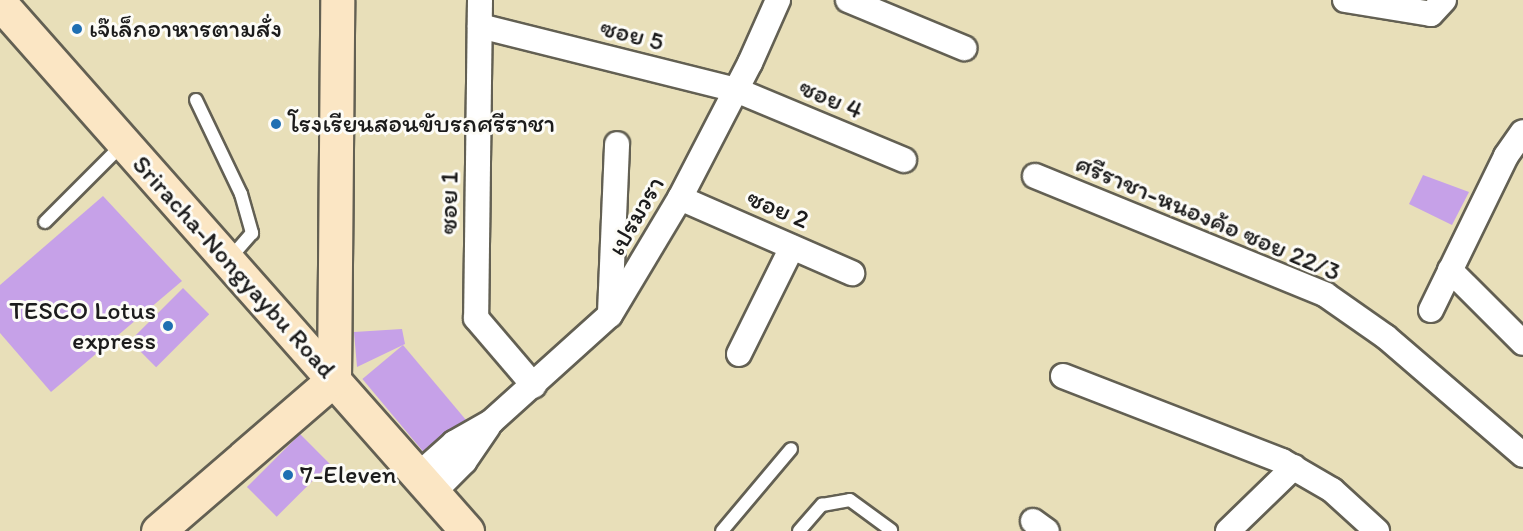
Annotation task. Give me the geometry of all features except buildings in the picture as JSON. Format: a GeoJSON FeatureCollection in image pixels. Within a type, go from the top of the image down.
{"type":"FeatureCollection","features":[{"type":"Feature","properties":{"kind":"main road"},"geometry":{"type":"LineString","coordinates":[[158,531],[334,379],[337,0]]}},
{"type":"Feature","properties":{"kind":"main road","name":"Sriracha-Nongyaybu Road"},"geometry":{"type":"LineString","coordinates":[[0,3],[466,531]]}},
{"type":"Feature","properties":{"kind":"street","name":"ซอย 1"},"geometry":{"type":"LineString","coordinates":[[480,0],[476,318],[534,386]]}},
{"type":"Feature","properties":{"kind":"street","name":"เปรมวรา"},"geometry":{"type":"LineString","coordinates":[[425,485],[465,462],[492,422],[610,315],[681,198],[736,90],[778,0]]}},
{"type":"Feature","properties":{"kind":"street"},"geometry":{"type":"LineString","coordinates":[[848,0],[964,48]]}},
{"type":"Feature","properties":{"kind":"street"},"geometry":{"type":"LineString","coordinates":[[1345,0],[1431,14],[1444,0]]}},
{"type":"Feature","properties":{"kind":"street","name":"ซอย 5"},"geometry":{"type":"LineString","coordinates":[[480,26],[736,90]]}},
{"type":"Feature","properties":{"kind":"street","name":"ซอย 4"},"geometry":{"type":"LineString","coordinates":[[736,90],[904,160]]}},
{"type":"Feature","properties":{"kind":"street"},"geometry":{"type":"LineString","coordinates":[[1431,310],[1450,270],[1515,161],[1523,132]]}},
{"type":"Feature","properties":{"kind":"street"},"geometry":{"type":"LineString","coordinates":[[610,315],[617,144]]}},
{"type":"Feature","properties":{"kind":"street","name":"ศรีราชา-หนองค้อ ซอย 22/3"},"geometry":{"type":"LineString","coordinates":[[1035,176],[1326,295],[1386,337],[1523,455]]}},
{"type":"Feature","properties":{"kind":"street","name":"ซอย 2"},"geometry":{"type":"LineString","coordinates":[[681,198],[852,273]]}},
{"type":"Feature","properties":{"kind":"street"},"geometry":{"type":"LineString","coordinates":[[739,354],[792,247]]}},
{"type":"Feature","properties":{"kind":"street"},"geometry":{"type":"LineString","coordinates":[[1450,270],[1523,343]]}},
{"type":"Feature","properties":{"kind":"street"},"geometry":{"type":"LineString","coordinates":[[1064,376],[1294,468],[1332,490],[1377,531]]}},
{"type":"Feature","properties":{"kind":"street"},"geometry":{"type":"LineString","coordinates":[[1228,531],[1294,468]]}},
{"type":"Feature","properties":{"kind":"lane"},"geometry":{"type":"LineString","coordinates":[[196,99],[241,194],[252,233],[228,260]]}},
{"type":"Feature","properties":{"kind":"lane"},"geometry":{"type":"LineString","coordinates":[[45,222],[124,143]]}},
{"type":"Feature","properties":{"kind":"lane"},"geometry":{"type":"LineString","coordinates":[[722,531],[791,449]]}},
{"type":"Feature","properties":{"kind":"lane"},"geometry":{"type":"LineString","coordinates":[[799,531],[822,505],[850,500],[891,530]]}},
{"type":"Feature","properties":{"kind":"place","name":"เจ๊เล็กอาหารตามสั่ง"},"geometry":{"type":"Point","coordinates":[77,29]}},
{"type":"Feature","properties":{"kind":"place","name":"โรงเรียนสอนขับรถศรีราชา"},"geometry":{"type":"Point","coordinates":[276,124]}},
{"type":"Feature","properties":{"kind":"place","name":"TESCO Lotus express"},"geometry":{"type":"Point","coordinates":[168,326]}},
{"type":"Feature","properties":{"kind":"place","name":"7-Eleven"},"geometry":{"type":"Point","coordinates":[288,475]}}]}
